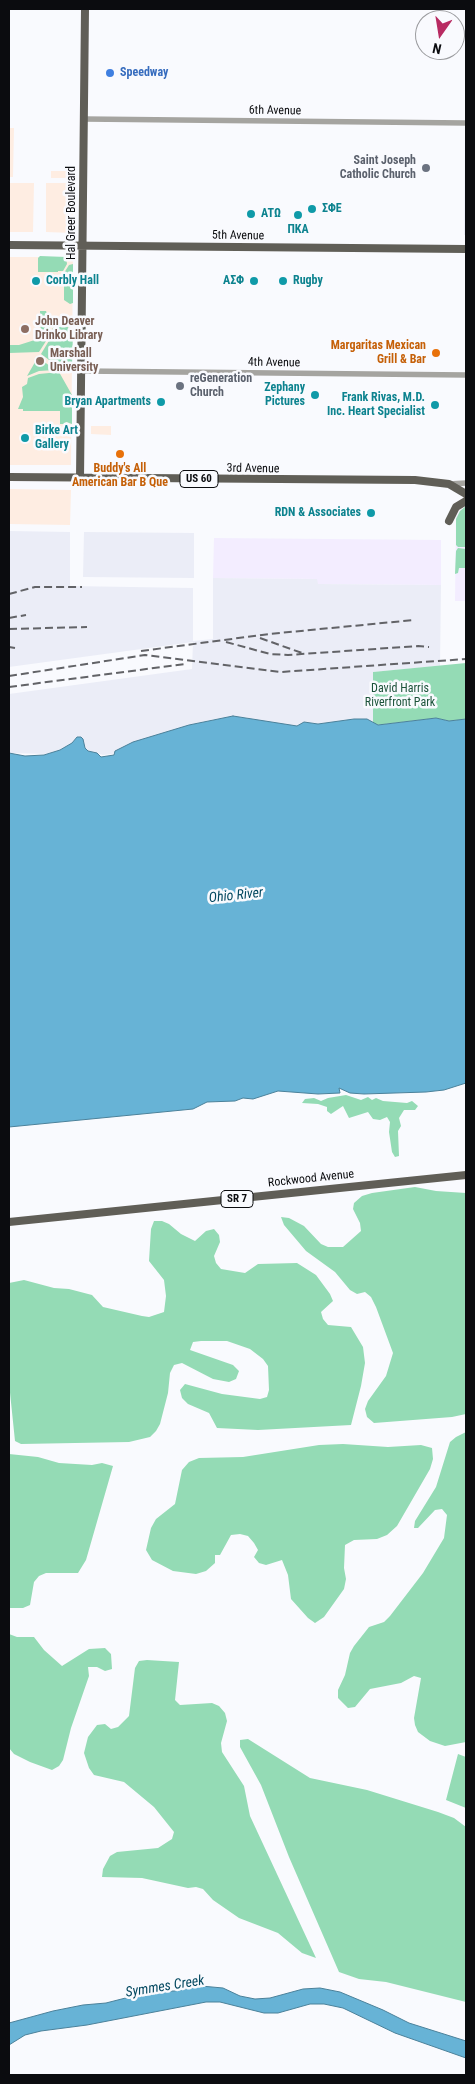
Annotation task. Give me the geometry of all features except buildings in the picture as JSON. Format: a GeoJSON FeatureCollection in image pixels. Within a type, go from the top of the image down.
{"type":"FeatureCollection","features":[{"type":"Feature","properties":{"kind":"main road","name":"Hal Greer Boulevard"},"geometry":{"type":"LineString","coordinates":[[80,478],[85,9]]}},
{"type":"Feature","properties":{"kind":"main road","name":"5th Avenue"},"geometry":{"type":"LineString","coordinates":[[9,245],[466,249]]}},
{"type":"Feature","properties":{"kind":"main road","name":"3rd Avenue"},"geometry":{"type":"LineString","coordinates":[[9,477],[415,480],[449,484]]}},
{"type":"Feature","properties":{"kind":"main road","name":"US 60"},"geometry":{"type":"LineString","coordinates":[[449,484],[466,494]]}},
{"type":"Feature","properties":{"kind":"main road"},"geometry":{"type":"LineString","coordinates":[[449,521],[456,507],[466,501]]}},
{"type":"Feature","properties":{"kind":"main road","name":"Rockwood Avenue"},"geometry":{"type":"LineString","coordinates":[[9,1222],[466,1175]]}},
{"type":"Feature","properties":{"kind":"street","name":"6th Avenue"},"geometry":{"type":"LineString","coordinates":[[84,119],[466,123]]}},
{"type":"Feature","properties":{"kind":"street","name":"4th Avenue"},"geometry":{"type":"LineString","coordinates":[[82,371],[466,375]]}},
{"type":"Feature","properties":{"kind":"street","name":"3rd Avenue"},"geometry":{"type":"LineString","coordinates":[[449,484],[466,483]]}},
{"type":"Feature","properties":{"kind":"shaded area"},"geometry":{"type":"Polygon","coordinates":[[[9,128],[14,128],[13,177],[9,177],[9,128]]]}},
{"type":"Feature","properties":{"kind":"shaded area"},"geometry":{"type":"Polygon","coordinates":[[[465,132],[466,235],[464,235],[465,132]]]}},
{"type":"Feature","properties":{"kind":"shaded area"},"geometry":{"type":"Polygon","coordinates":[[[51,171],[74,171],[73,178],[51,178],[51,171]]]}},
{"type":"Feature","properties":{"kind":"shaded area"},"geometry":{"type":"Polygon","coordinates":[[[9,183],[34,183],[33,232],[9,232],[9,183]]]}},
{"type":"Feature","properties":{"kind":"shaded area"},"geometry":{"type":"Polygon","coordinates":[[[46,183],[73,183],[73,233],[46,232],[46,183]]]}},
{"type":"Feature","properties":{"kind":"shaded area","name":"Marshall University"},"geometry":{"type":"Polygon","coordinates":[[[9,257],[73,257],[71,465],[9,465],[9,257]]]}},
{"type":"Feature","properties":{"kind":"shaded area"},"geometry":{"type":"Polygon","coordinates":[[[91,426],[111,426],[111,435],[91,434],[91,426]]]}},
{"type":"Feature","properties":{"kind":"shaded area"},"geometry":{"type":"Polygon","coordinates":[[[9,489],[71,490],[70,525],[9,524],[9,489]]]}},
{"type":"Feature","properties":{"kind":"shaded area"},"geometry":{"type":"Polygon","coordinates":[[[466,506],[466,601],[455,601],[456,517],[460,510],[466,506]]]}},
{"type":"Feature","properties":{"kind":"shaded area"},"geometry":{"type":"Polygon","coordinates":[[[9,531],[70,532],[70,586],[193,588],[193,641],[213,639],[213,578],[317,579],[318,584],[441,585],[440,666],[373,672],[373,723],[367,719],[354,719],[318,724],[304,722],[297,726],[260,722],[245,717],[215,719],[189,725],[112,754],[103,755],[88,751],[81,737],[77,737],[72,743],[60,750],[47,754],[9,753],[9,694],[192,669],[193,642],[9,667],[9,531]]]}},
{"type":"Feature","properties":{"kind":"shaded area"},"geometry":{"type":"Polygon","coordinates":[[[84,532],[194,533],[194,578],[83,577],[84,532]]]}},
{"type":"Feature","properties":{"kind":"shaded area"},"geometry":{"type":"Polygon","coordinates":[[[214,538],[441,540],[441,585],[317,584],[317,579],[213,578],[214,538]]]}},
{"type":"Feature","properties":{"kind":"green space"},"geometry":{"type":"Polygon","coordinates":[[[40,256],[66,257],[67,264],[63,271],[38,272],[38,258],[40,256]]]}},
{"type":"Feature","properties":{"kind":"green space"},"geometry":{"type":"Polygon","coordinates":[[[73,264],[73,303],[70,304],[64,300],[64,273],[69,265],[73,264]]]}},
{"type":"Feature","properties":{"kind":"green space"},"geometry":{"type":"Polygon","coordinates":[[[40,311],[46,311],[51,323],[48,338],[39,352],[9,353],[9,345],[19,345],[41,338],[40,311]]]}},
{"type":"Feature","properties":{"kind":"green space"},"geometry":{"type":"Polygon","coordinates":[[[59,319],[73,332],[72,365],[70,369],[56,365],[41,354],[50,339],[53,327],[59,319]]]}},
{"type":"Feature","properties":{"kind":"green space"},"geometry":{"type":"Polygon","coordinates":[[[38,357],[55,370],[39,371],[27,376],[38,357]]]}},
{"type":"Feature","properties":{"kind":"green space"},"geometry":{"type":"Polygon","coordinates":[[[59,372],[72,395],[72,424],[66,422],[65,424],[60,424],[60,411],[23,411],[23,409],[18,409],[23,397],[22,387],[27,384],[28,378],[39,374],[59,372]]]}},
{"type":"Feature","properties":{"kind":"green space"},"geometry":{"type":"Polygon","coordinates":[[[466,506],[466,547],[458,547],[456,545],[456,519],[460,511],[466,506]]]}},
{"type":"Feature","properties":{"kind":"green space"},"geometry":{"type":"Polygon","coordinates":[[[458,548],[466,549],[466,568],[459,568],[458,573],[455,574],[456,551],[458,548]]]}},
{"type":"Feature","properties":{"kind":"green space","name":"David Harris Riverfront Park"},"geometry":{"type":"Polygon","coordinates":[[[466,663],[466,719],[449,721],[436,718],[377,725],[373,723],[373,672],[466,663]]]}},
{"type":"Feature","properties":{"kind":"green space"},"geometry":{"type":"Polygon","coordinates":[[[346,1095],[361,1100],[368,1097],[372,1100],[376,1098],[383,1101],[407,1103],[412,1101],[418,1106],[415,1110],[404,1110],[399,1118],[401,1126],[398,1131],[399,1156],[395,1157],[392,1152],[389,1132],[390,1122],[387,1117],[380,1120],[373,1119],[368,1112],[349,1118],[343,1106],[331,1114],[327,1111],[327,1107],[318,1104],[302,1103],[305,1099],[314,1098],[321,1101],[346,1095]]]}},
{"type":"Feature","properties":{"kind":"green space"},"geometry":{"type":"Polygon","coordinates":[[[415,1187],[436,1191],[466,1193],[466,1414],[452,1417],[374,1423],[367,1417],[365,1409],[368,1401],[386,1376],[393,1353],[376,1307],[371,1297],[365,1292],[357,1294],[350,1290],[335,1272],[306,1251],[284,1225],[281,1217],[289,1218],[304,1226],[321,1244],[328,1247],[343,1247],[361,1231],[360,1223],[353,1209],[354,1203],[362,1196],[415,1187]]]}},
{"type":"Feature","properties":{"kind":"green space"},"geometry":{"type":"Polygon","coordinates":[[[154,1221],[162,1221],[169,1224],[181,1234],[195,1241],[206,1231],[214,1229],[219,1235],[220,1242],[214,1256],[216,1263],[221,1269],[245,1273],[258,1264],[297,1263],[316,1275],[333,1301],[321,1312],[323,1319],[328,1325],[351,1327],[363,1347],[365,1363],[351,1425],[258,1430],[217,1428],[209,1413],[188,1404],[182,1398],[180,1390],[185,1384],[222,1394],[260,1399],[267,1397],[269,1390],[268,1366],[263,1359],[250,1349],[227,1341],[201,1341],[193,1342],[190,1350],[233,1365],[239,1371],[236,1379],[229,1382],[213,1379],[182,1363],[174,1365],[170,1373],[168,1393],[160,1424],[150,1437],[129,1442],[21,1444],[15,1441],[9,1383],[9,1283],[24,1280],[54,1288],[69,1289],[92,1295],[103,1307],[142,1316],[149,1317],[164,1312],[166,1296],[164,1280],[149,1261],[151,1229],[154,1221]]]}},
{"type":"Feature","properties":{"kind":"green space"},"geometry":{"type":"Polygon","coordinates":[[[466,1432],[466,1742],[445,1746],[430,1741],[418,1732],[415,1725],[414,1718],[421,1678],[414,1676],[401,1683],[370,1689],[355,1707],[348,1708],[338,1698],[338,1690],[354,1646],[369,1627],[384,1622],[390,1616],[423,1573],[444,1538],[447,1515],[442,1509],[435,1510],[418,1528],[414,1528],[415,1521],[436,1487],[450,1442],[466,1432]]]}},
{"type":"Feature","properties":{"kind":"green space"},"geometry":{"type":"Polygon","coordinates":[[[343,1444],[388,1447],[421,1445],[432,1448],[433,1459],[430,1469],[397,1526],[387,1535],[377,1539],[354,1540],[345,1545],[344,1568],[346,1579],[344,1589],[324,1617],[315,1623],[291,1599],[288,1575],[282,1560],[266,1565],[259,1563],[254,1557],[258,1550],[248,1536],[240,1534],[231,1535],[220,1555],[215,1555],[215,1563],[206,1571],[196,1574],[173,1571],[152,1560],[146,1550],[151,1528],[156,1519],[175,1504],[182,1470],[189,1462],[199,1458],[243,1457],[319,1445],[343,1444]]]}},
{"type":"Feature","properties":{"kind":"green space"},"geometry":{"type":"Polygon","coordinates":[[[9,1454],[38,1457],[59,1463],[92,1465],[102,1463],[113,1466],[86,1560],[78,1573],[46,1573],[39,1576],[34,1582],[30,1605],[23,1608],[9,1608],[9,1454]]]}},
{"type":"Feature","properties":{"kind":"green space"},"geometry":{"type":"Polygon","coordinates":[[[9,1634],[17,1637],[34,1637],[44,1650],[62,1666],[89,1649],[105,1648],[111,1654],[112,1669],[105,1671],[97,1667],[88,1667],[89,1676],[71,1728],[63,1760],[59,1766],[52,1770],[14,1754],[9,1748],[9,1634]]]}},
{"type":"Feature","properties":{"kind":"green space"},"geometry":{"type":"Polygon","coordinates":[[[139,1661],[179,1662],[175,1700],[180,1705],[212,1703],[219,1706],[225,1713],[227,1721],[221,1743],[222,1752],[244,1786],[250,1816],[316,1958],[302,1953],[278,1933],[239,1918],[213,1900],[203,1889],[196,1887],[188,1888],[142,1878],[102,1877],[103,1869],[110,1856],[117,1852],[158,1848],[172,1839],[174,1832],[154,1807],[124,1782],[94,1775],[89,1768],[84,1753],[88,1737],[97,1725],[105,1724],[111,1729],[118,1727],[129,1716],[135,1668],[139,1661]]]}},
{"type":"Feature","properties":{"kind":"green space"},"geometry":{"type":"Polygon","coordinates":[[[248,1739],[310,1778],[367,1790],[438,1812],[454,1818],[466,1827],[466,2002],[386,1982],[359,1979],[339,1972],[289,1857],[261,1785],[240,1747],[240,1740],[248,1739]]]}},
{"type":"Feature","properties":{"kind":"green space"},"geometry":{"type":"Polygon","coordinates":[[[458,1754],[466,1757],[466,1808],[446,1800],[458,1754]]]}},
{"type":"Feature","properties":{"kind":"water","name":"Ohio River"},"geometry":{"type":"Polygon","coordinates":[[[233,716],[297,726],[304,722],[318,724],[354,719],[367,719],[378,725],[436,718],[449,721],[466,719],[466,1083],[444,1090],[426,1092],[364,1094],[350,1093],[339,1088],[340,1093],[318,1094],[278,1091],[253,1099],[243,1098],[235,1101],[207,1102],[193,1109],[9,1127],[9,753],[25,756],[44,755],[60,750],[72,743],[77,737],[81,737],[88,751],[97,753],[101,757],[114,755],[115,751],[133,742],[189,725],[233,716]]]}},
{"type":"Feature","properties":{"kind":"water"},"geometry":{"type":"Polygon","coordinates":[[[201,1986],[223,1988],[240,1996],[255,1999],[270,1998],[303,1989],[320,1988],[340,1992],[409,2023],[466,2041],[466,2058],[395,2033],[343,2008],[324,2004],[310,2004],[278,2013],[264,2013],[220,2002],[206,2002],[87,2025],[41,2031],[25,2035],[9,2045],[9,2023],[53,2011],[106,2003],[149,1992],[174,1991],[201,1986]]]}},
{"type":"Feature","properties":{"kind":"railway"},"geometry":{"type":"LineString","coordinates":[[9,594],[35,587],[82,587]]}},
{"type":"Feature","properties":{"kind":"railway"},"geometry":{"type":"LineString","coordinates":[[9,618],[26,615]]}},
{"type":"Feature","properties":{"kind":"railway"},"geometry":{"type":"LineString","coordinates":[[141,651],[269,634],[414,620]]}},
{"type":"Feature","properties":{"kind":"railway"},"geometry":{"type":"LineString","coordinates":[[9,629],[87,627]]}},
{"type":"Feature","properties":{"kind":"railway"},"geometry":{"type":"LineString","coordinates":[[260,638],[302,653]]}},
{"type":"Feature","properties":{"kind":"railway"},"geometry":{"type":"LineString","coordinates":[[226,642],[270,654],[288,655],[418,646],[429,647]]}},
{"type":"Feature","properties":{"kind":"railway"},"geometry":{"type":"LineString","coordinates":[[9,647],[15,648]]}},
{"type":"Feature","properties":{"kind":"railway"},"geometry":{"type":"LineString","coordinates":[[9,676],[145,655],[281,672],[466,659]]}},
{"type":"Feature","properties":{"kind":"railway"},"geometry":{"type":"LineString","coordinates":[[9,687],[185,664]]}},
{"type":"Feature","properties":{"kind":"place","name":"Speedway"},"geometry":{"type":"Point","coordinates":[110,73]}},
{"type":"Feature","properties":{"kind":"place","name":"Saint Joseph Catholic Church"},"geometry":{"type":"Point","coordinates":[426,168]}},
{"type":"Feature","properties":{"kind":"place","name":"ΣΦΕ"},"geometry":{"type":"Point","coordinates":[312,209]}},
{"type":"Feature","properties":{"kind":"place","name":"ATΩ"},"geometry":{"type":"Point","coordinates":[251,214]}},
{"type":"Feature","properties":{"kind":"place","name":"ΠKA"},"geometry":{"type":"Point","coordinates":[298,215]}},
{"type":"Feature","properties":{"kind":"place","name":"Corbly Hall"},"geometry":{"type":"Point","coordinates":[36,281]}},
{"type":"Feature","properties":{"kind":"place","name":"AΣΦ"},"geometry":{"type":"Point","coordinates":[254,281]}},
{"type":"Feature","properties":{"kind":"place","name":"Rugby"},"geometry":{"type":"Point","coordinates":[283,281]}},
{"type":"Feature","properties":{"kind":"place","name":"John Deaver Drinko Library"},"geometry":{"type":"Point","coordinates":[25,329]}},
{"type":"Feature","properties":{"kind":"place","name":"Margaritas Mexican Grill & Bar"},"geometry":{"type":"Point","coordinates":[436,353]}},
{"type":"Feature","properties":{"kind":"place","name":"Marshall University"},"geometry":{"type":"Point","coordinates":[40,361]}},
{"type":"Feature","properties":{"kind":"place","name":"reGeneration Church"},"geometry":{"type":"Point","coordinates":[180,386]}},
{"type":"Feature","properties":{"kind":"place","name":"Zephany Pictures"},"geometry":{"type":"Point","coordinates":[315,395]}},
{"type":"Feature","properties":{"kind":"place","name":"Bryan Apartments"},"geometry":{"type":"Point","coordinates":[161,402]}},
{"type":"Feature","properties":{"kind":"place","name":"Frank Rivas, M.D. Inc. Heart Specialist"},"geometry":{"type":"Point","coordinates":[435,405]}},
{"type":"Feature","properties":{"kind":"place","name":"Birke Art Gallery"},"geometry":{"type":"Point","coordinates":[25,438]}},
{"type":"Feature","properties":{"kind":"place","name":"Buddy's All American Bar B Que"},"geometry":{"type":"Point","coordinates":[120,454]}},
{"type":"Feature","properties":{"kind":"place","name":"RDN & Associates"},"geometry":{"type":"Point","coordinates":[371,513]}},
{"type":"Feature","properties":{"kind":"water label","name":"Symmes Creek"},"geometry":{"type":"Point","coordinates":[165,1987]}}]}
